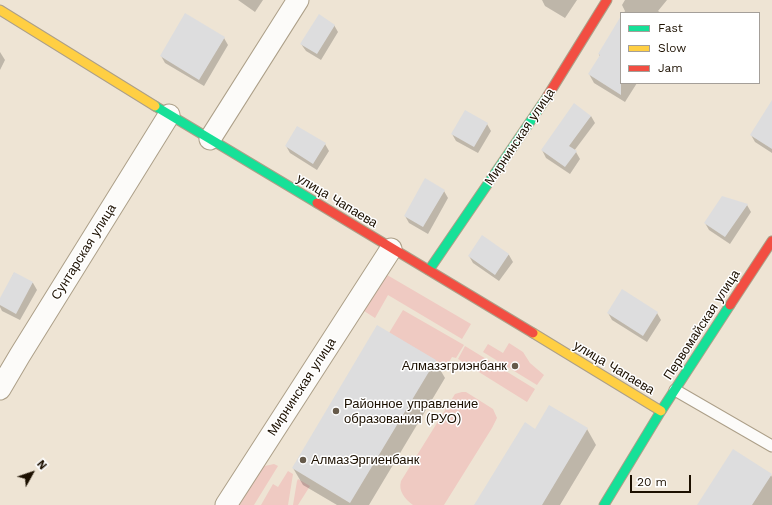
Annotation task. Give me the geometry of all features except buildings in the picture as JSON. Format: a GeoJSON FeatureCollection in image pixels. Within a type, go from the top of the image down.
{"type":"FeatureCollection","features":[{"type":"Feature","properties":{"kind":"main road","name":"Мирнинская улица"},"geometry":{"type":"LineString","coordinates":[[429,270],[554,87],[607,0]]}},
{"type":"Feature","properties":{"kind":"main road","name":"улица Чапаева"},"geometry":{"type":"LineString","coordinates":[[0,10],[169,115],[391,249],[429,270],[661,411]]}},
{"type":"Feature","properties":{"kind":"main road","name":"Первомайская улица"},"geometry":{"type":"LineString","coordinates":[[604,505],[661,411],[772,241]]}},
{"type":"Feature","properties":{"kind":"street"},"geometry":{"type":"LineString","coordinates":[[210,139],[298,0]]}},
{"type":"Feature","properties":{"kind":"street","name":"Сунтарская улица"},"geometry":{"type":"LineString","coordinates":[[0,389],[169,115]]}},
{"type":"Feature","properties":{"kind":"street","name":"Мирнинская улица"},"geometry":{"type":"LineString","coordinates":[[226,505],[391,249]]}},
{"type":"Feature","properties":{"kind":"lane"},"geometry":{"type":"LineString","coordinates":[[675,390],[772,446]]}},
{"type":"Feature","properties":{"kind":"shaded area"},"geometry":{"type":"Polygon","coordinates":[[[382,272],[471,324],[462,339],[388,295],[375,318],[361,309],[382,272]]]}},
{"type":"Feature","properties":{"kind":"shaded area"},"geometry":{"type":"Polygon","coordinates":[[[403,310],[464,345],[456,358],[452,357],[446,367],[389,333],[403,310]]]}},
{"type":"Feature","properties":{"kind":"shaded area"},"geometry":{"type":"Polygon","coordinates":[[[509,343],[523,352],[530,363],[544,375],[537,385],[483,352],[488,344],[503,353],[509,343]]]}},
{"type":"Feature","properties":{"kind":"shaded area"},"geometry":{"type":"Polygon","coordinates":[[[465,346],[535,389],[527,402],[458,359],[465,346]]]}},
{"type":"Feature","properties":{"kind":"shaded area"},"geometry":{"type":"Polygon","coordinates":[[[466,392],[493,409],[497,418],[444,505],[413,505],[407,500],[401,491],[401,481],[455,394],[466,392]]]}},
{"type":"Feature","properties":{"kind":"shaded area"},"geometry":{"type":"Polygon","coordinates":[[[274,464],[278,466],[254,505],[237,505],[260,467],[274,464]]]}},
{"type":"Feature","properties":{"kind":"shaded area"},"geometry":{"type":"Polygon","coordinates":[[[288,471],[293,474],[288,505],[261,505],[273,484],[278,487],[288,471]]]}},
{"type":"Feature","properties":{"kind":"shaded area"},"geometry":{"type":"Polygon","coordinates":[[[298,479],[310,486],[298,505],[293,505],[297,481],[298,479]]]}},
{"type":"Feature","properties":{"kind":"traffic: fast"},"geometry":{"type":"LineString","coordinates":[[429,270],[547,97]]}},
{"type":"Feature","properties":{"kind":"traffic: fast"},"geometry":{"type":"LineString","coordinates":[[155,106],[317,203]]}},
{"type":"Feature","properties":{"kind":"traffic: fast"},"geometry":{"type":"LineString","coordinates":[[604,505],[661,411],[730,305]]}},
{"type":"Feature","properties":{"kind":"traffic: slow"},"geometry":{"type":"LineString","coordinates":[[0,10],[155,106]]}},
{"type":"Feature","properties":{"kind":"traffic: slow"},"geometry":{"type":"LineString","coordinates":[[533,333],[661,411]]}},
{"type":"Feature","properties":{"kind":"traffic: jam"},"geometry":{"type":"LineString","coordinates":[[547,97],[607,0]]}},
{"type":"Feature","properties":{"kind":"traffic: jam"},"geometry":{"type":"LineString","coordinates":[[317,203],[533,333]]}},
{"type":"Feature","properties":{"kind":"traffic: jam"},"geometry":{"type":"LineString","coordinates":[[730,305],[772,241]]}},
{"type":"Feature","properties":{"kind":"place","name":"Алмазэгриэнбанк"},"geometry":{"type":"Point","coordinates":[515,366]}},
{"type":"Feature","properties":{"kind":"place","name":"Районное управление образования (РУО)"},"geometry":{"type":"Point","coordinates":[336,411]}},
{"type":"Feature","properties":{"kind":"place","name":"АлмазЭргиенбанк"},"geometry":{"type":"Point","coordinates":[303,460]}}]}
